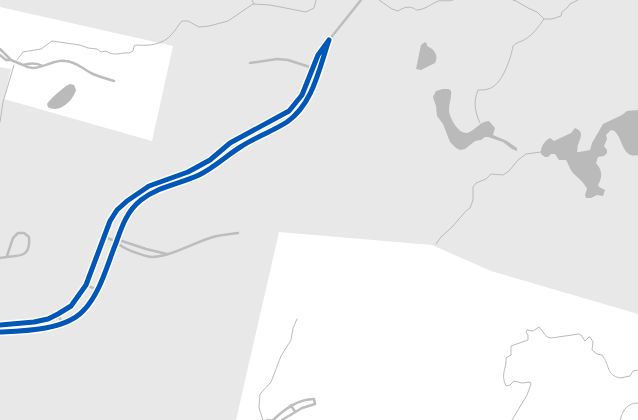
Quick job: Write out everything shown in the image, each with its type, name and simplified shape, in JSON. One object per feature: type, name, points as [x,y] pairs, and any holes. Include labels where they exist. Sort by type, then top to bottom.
[{"type":"street","points":[[0,325],[34,322],[48,319],[71,306],[86,285],[114,213],[133,196],[149,186],[190,171],[210,160],[230,143],[282,115],[291,108],[302,95],[319,52],[361,0]]},
{"type":"street","points":[[0,332],[46,327],[62,323],[73,319],[83,311],[98,290],[126,216],[138,202],[153,192],[194,177],[213,167],[241,147],[286,122],[297,114],[309,97],[329,40]]},
{"type":"street","points":[[0,49],[10,60]]},
{"type":"street","points":[[0,55],[6,60],[23,65],[38,64],[43,66],[65,60],[94,74],[114,81]]},
{"type":"street","points":[[250,62],[277,59],[288,60],[319,70]]},
{"type":"street","points":[[291,108],[297,114]]},
{"type":"street","points":[[252,131],[256,138]]},
{"type":"street","points":[[190,171],[194,177]]},
{"type":"street","points":[[133,196],[138,202]]},
{"type":"street","points":[[0,258],[7,256],[18,256],[25,253],[30,246],[29,237],[24,233],[18,233],[13,238],[7,256]]},
{"type":"street","points":[[116,241],[122,247],[154,257],[167,254],[213,237],[238,233]]},
{"type":"street","points":[[104,237],[116,241],[125,241],[146,249],[167,254]]},
{"type":"street","points":[[86,285],[98,290]]},
{"type":"street","points":[[58,314],[62,323]]},
{"type":"street","points":[[14,323],[15,331]]},
{"type":"street","points":[[273,420],[291,405],[308,399],[314,399],[315,404],[302,408],[282,420]]},
{"type":"street","points":[[291,405],[295,412]]},
{"type":"shaded area","points":[[0,0],[638,0],[638,314],[491,271],[432,245],[279,232],[236,420],[0,420],[0,67],[11,69],[4,99],[152,141],[173,46],[0,7]]},
{"type":"shaded area","points":[[425,42],[436,55],[435,63],[421,70],[416,69],[421,45]]},
{"type":"shaded area","points":[[70,84],[74,85],[76,90],[69,102],[57,109],[48,107],[47,104],[51,99]]},
{"type":"shaded area","points":[[449,89],[451,91],[449,113],[452,121],[460,131],[467,133],[486,121],[489,121],[495,128],[493,135],[507,141],[517,148],[517,151],[503,142],[488,137],[475,141],[465,149],[460,150],[456,148],[450,142],[443,124],[437,116],[433,97],[436,91]]},
{"type":"shaded area","points":[[638,110],[638,155],[632,155],[625,150],[615,132],[611,130],[606,135],[607,139],[604,146],[607,153],[604,156],[598,157],[596,163],[600,168],[601,173],[601,179],[598,185],[605,190],[603,196],[597,195],[591,198],[586,198],[586,187],[573,172],[566,160],[559,160],[555,154],[545,157],[541,154],[542,147],[548,139],[550,138],[554,141],[571,133],[575,128],[581,133],[577,152],[590,150],[592,143],[603,124],[627,111]]},
{"type":"waterway","points":[[252,0],[254,4]]},
{"type":"waterway","points":[[17,60],[23,52],[41,49],[52,41],[80,45],[97,49],[101,52],[106,51],[112,54],[129,53],[133,51],[134,46],[136,45],[151,45],[160,43],[168,38],[182,21],[188,21],[199,27],[209,26],[228,21],[253,4],[270,5],[306,12],[314,8],[316,0]]},
{"type":"waterway","points":[[379,0],[392,9],[398,11],[407,7],[417,10],[426,8],[438,1],[453,0]]},
{"type":"waterway","points":[[513,0],[537,12],[544,19],[552,19],[561,16],[562,12],[570,4],[578,0]]},
{"type":"waterway","points":[[480,123],[475,107],[478,90],[488,89],[498,83],[508,64],[513,46],[530,36],[544,19]]},
{"type":"waterway","points":[[0,122],[3,102],[14,65]]},
{"type":"waterway","points":[[436,244],[470,208],[473,200],[473,187],[476,183],[486,179],[491,174],[503,175],[526,154],[541,152]]},
{"type":"waterway","points":[[263,420],[259,408],[260,394],[271,382],[281,356],[291,340],[293,328],[297,319]]},
{"type":"waterway","points":[[512,420],[527,395],[531,384],[530,382],[522,383],[514,381],[510,385],[506,386],[504,382],[506,358],[511,355],[511,346],[528,340],[527,330],[533,331],[539,327],[547,337],[551,338],[579,334],[585,341],[590,337],[593,342],[592,350],[597,354],[602,355],[612,375],[620,378],[630,376],[633,371],[638,370]]},
{"type":"waterway","points":[[620,420],[628,406],[638,403]]},
{"type":"waterway","points":[[266,420],[272,420]]},
{"type":"cycle path","points":[[0,325],[34,322],[48,319],[71,306],[86,285],[110,221],[117,210],[149,186],[188,172],[210,160],[230,143],[289,111],[302,95],[318,55],[329,40],[309,96],[303,106],[287,122],[242,146],[205,172],[155,191],[136,204],[123,225],[99,288],[83,311],[66,322],[55,326],[33,330],[0,332]]}]
